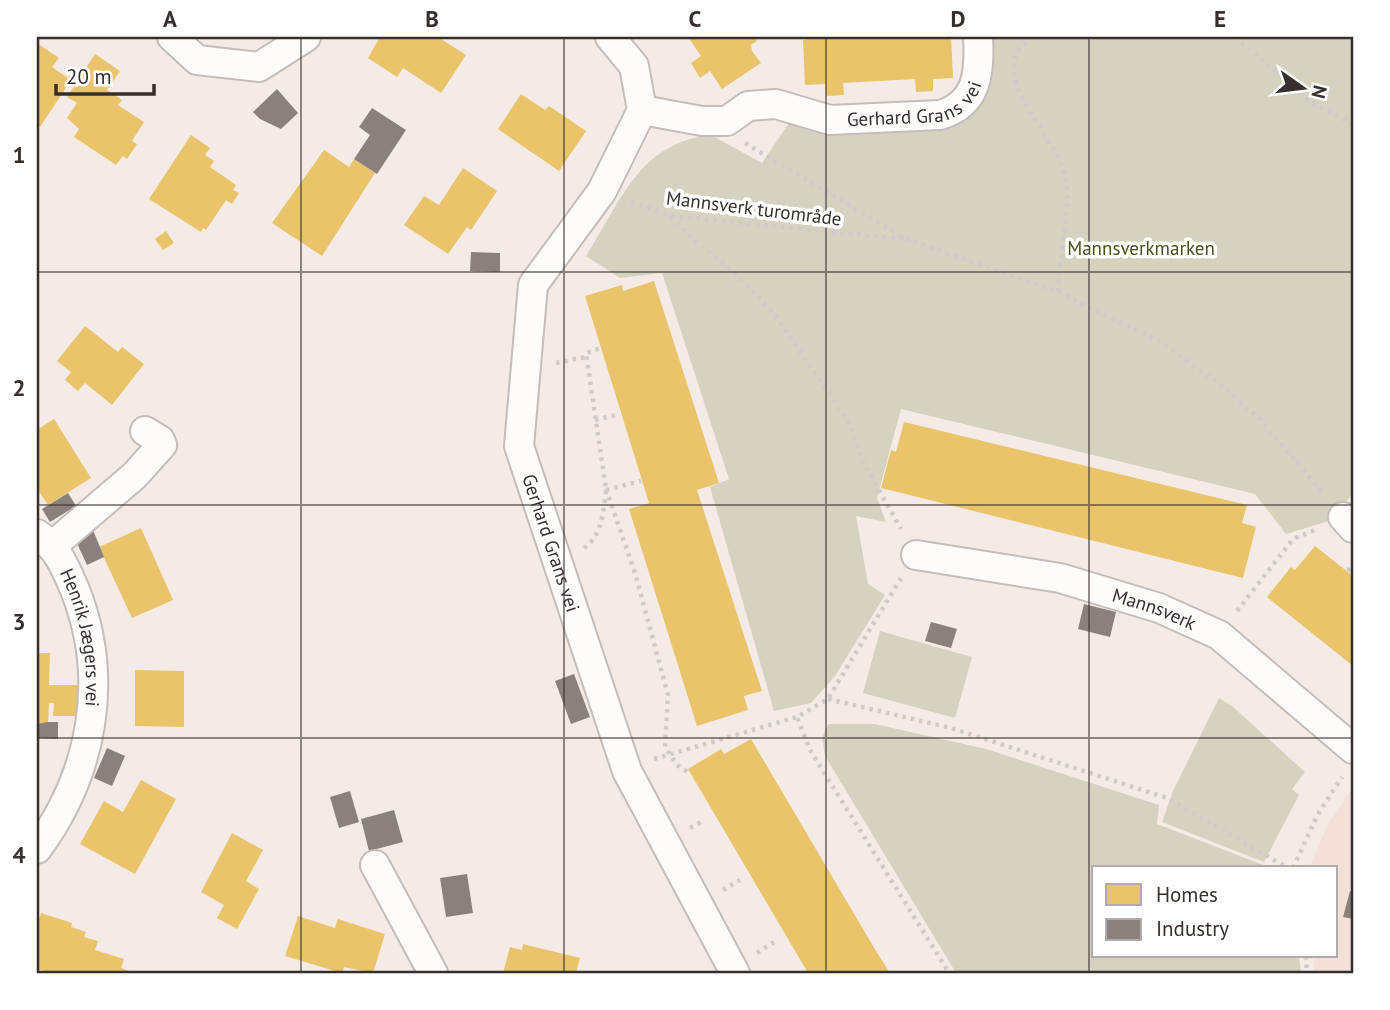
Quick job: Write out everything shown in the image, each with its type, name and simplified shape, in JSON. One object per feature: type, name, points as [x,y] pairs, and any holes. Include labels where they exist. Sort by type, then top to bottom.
[{"type":"street","points":[[172,37],[197,60],[259,67],[306,37]]},
{"type":"street","points":[[610,37],[634,66],[642,110],[702,121],[727,121]]},
{"type":"street","name":"Gerhard Grans vei","points":[[727,121],[748,106],[776,104],[830,120],[940,115],[954,111],[967,101],[977,82],[978,37]]},
{"type":"street","name":"Gerhard Grans vei","points":[[642,110],[602,191],[533,285],[519,446],[627,771],[735,973]]},
{"type":"street","name":"Henrik Jægers vei","points":[[37,849],[85,759],[94,700],[91,638],[84,614],[63,561],[44,540],[134,476],[162,444],[145,431]]},
{"type":"street","name":"Mannsverk","points":[[916,555],[1060,578],[1159,608],[1219,635],[1350,759]]},
{"type":"street","points":[[375,865],[433,973]]},
{"type":"path","points":[[1033,37],[1016,56],[1013,73],[1016,89],[1058,156],[1065,177],[1066,200],[1058,292]]},
{"type":"path","points":[[1235,37],[1311,103],[1353,124]]},
{"type":"path","points":[[727,121],[747,146],[906,239],[1058,292],[1150,336],[1217,382],[1259,418],[1348,523],[1293,539],[1219,635]]},
{"type":"path","name":"Mannsverk turområde","points":[[602,191],[671,216],[906,239]]},
{"type":"path","points":[[627,771],[668,753],[797,717],[828,699],[916,555],[874,483],[849,424],[779,320],[734,272],[694,240],[671,216]]},
{"type":"path","points":[[601,348],[586,353],[586,357],[606,490],[635,573],[668,695],[665,747],[689,773]]},
{"type":"path","points":[[549,364],[586,357]]},
{"type":"path","points":[[595,420],[620,414]]},
{"type":"path","points":[[606,490],[641,481]]},
{"type":"path","points":[[558,560],[593,542],[604,511],[606,490]]},
{"type":"path","points":[[1348,571],[1353,564]]},
{"type":"path","points":[[828,699],[951,729],[1167,798],[1286,866]]},
{"type":"path","points":[[797,717],[810,750],[948,973]]},
{"type":"path","points":[[1291,866],[1350,759]]},
{"type":"shaded area","points":[[1353,787],[1353,973],[1315,973],[1313,958],[1338,958],[1338,866],[1310,866],[1327,826]]},
{"type":"green space","name":"Mannsverkmarken","points":[[988,37],[1353,37],[1353,493],[1332,520],[1286,534],[1255,494],[901,409],[877,498],[886,522],[856,516],[868,584],[885,595],[835,676],[811,703],[774,711],[710,487],[729,479],[662,273],[620,278],[586,256],[635,178],[649,162],[686,140],[711,135],[762,163],[791,120],[966,117]]},
{"type":"green space","points":[[880,631],[972,657],[955,718],[863,693]]},
{"type":"green space","points":[[1219,698],[1232,706],[1305,772],[1292,789],[1299,795],[1264,862],[1162,822],[1173,791]]},
{"type":"green space","points":[[828,724],[875,724],[986,749],[1159,805],[1157,824],[1266,866],[1092,866],[1092,958],[1299,958],[1301,973],[956,973],[825,756],[822,738]]},
{"type":"building: Homes","points":[[380,37],[438,37],[466,55],[441,93],[403,68],[397,77],[368,58]]},
{"type":"building: Homes","points":[[688,37],[754,37],[757,41],[751,45],[752,51],[761,63],[722,89],[710,71],[700,78],[691,63],[701,56]]},
{"type":"building: Homes","points":[[817,37],[951,37],[953,78],[933,79],[933,91],[916,92],[915,79],[843,83],[844,95],[826,96],[825,84],[805,85],[803,40]]},
{"type":"building: Homes","points":[[37,43],[59,58],[52,67],[71,80],[40,127],[37,124]]},
{"type":"building: Homes","points":[[95,54],[120,71],[107,90],[122,100],[118,105],[144,122],[132,141],[137,144],[127,159],[123,156],[116,165],[74,137],[79,129],[67,118],[77,103],[67,97]]},
{"type":"building: Homes","points":[[521,94],[545,110],[549,106],[586,131],[559,171],[498,129]]},
{"type":"building: Homes","points":[[191,135],[210,148],[205,155],[214,161],[210,167],[236,185],[233,190],[239,193],[232,204],[226,200],[206,230],[203,228],[201,232],[149,199]]},
{"type":"building: Homes","points":[[324,150],[349,167],[354,159],[375,173],[322,256],[272,223]]},
{"type":"building: Homes","points":[[463,168],[497,191],[471,230],[467,227],[448,254],[404,225],[424,196],[439,205]]},
{"type":"building: Homes","points":[[166,231],[174,243],[163,250],[155,239]]},
{"type":"building: Homes","points":[[654,281],[719,483],[697,490],[762,691],[744,696],[748,710],[697,726],[629,509],[649,503],[585,296],[622,285],[623,291]]},
{"type":"building: Homes","points":[[85,326],[118,352],[122,347],[144,364],[112,405],[85,383],[78,391],[65,380],[71,372],[57,361]]},
{"type":"building: Homes","points":[[54,419],[91,478],[48,505],[40,493],[37,495],[37,430]]},
{"type":"building: Homes","points":[[904,422],[1247,505],[1242,523],[1256,527],[1243,578],[881,488],[891,450],[896,452]]},
{"type":"building: Homes","points":[[141,528],[173,600],[132,618],[99,547]]},
{"type":"building: Homes","points":[[1315,546],[1353,576],[1353,666],[1267,597],[1291,567],[1295,570]]},
{"type":"building: Homes","points":[[37,653],[50,653],[49,685],[78,685],[77,716],[53,716],[54,703],[49,703],[48,724],[37,724]]},
{"type":"building: Homes","points":[[135,670],[184,671],[184,727],[135,726]]},
{"type":"building: Homes","points":[[751,739],[890,973],[808,973],[688,769],[721,749],[724,754]]},
{"type":"building: Homes","points":[[141,780],[176,799],[135,874],[80,844],[104,801],[123,812]]},
{"type":"building: Homes","points":[[232,833],[263,850],[246,881],[259,889],[237,929],[217,918],[224,905],[201,892]]},
{"type":"building: Homes","points":[[41,913],[72,923],[71,927],[86,932],[84,937],[98,941],[95,950],[124,959],[121,968],[134,973],[51,973],[37,969],[37,927]]},
{"type":"building: Homes","points":[[298,916],[335,928],[338,919],[385,934],[373,973],[344,967],[342,973],[285,956]]},
{"type":"building: Homes","points":[[523,944],[580,958],[576,973],[503,973],[510,947],[522,950]]},
{"type":"building: Industry","points":[[277,89],[298,113],[281,129],[260,119],[253,112]]},
{"type":"building: Industry","points":[[372,108],[406,130],[377,174],[354,159],[370,135],[359,127]]},
{"type":"building: Industry","points":[[471,252],[500,253],[500,272],[470,271]]},
{"type":"building: Industry","points":[[68,493],[76,506],[50,522],[42,509]]},
{"type":"building: Industry","points":[[93,530],[104,557],[87,565],[75,539]]},
{"type":"building: Industry","points":[[1084,604],[1116,612],[1110,637],[1078,629]]},
{"type":"building: Industry","points":[[931,622],[957,629],[951,648],[925,641]]},
{"type":"building: Industry","points":[[574,674],[590,717],[571,724],[555,681]]},
{"type":"building: Industry","points":[[58,722],[58,739],[37,738],[37,724]]},
{"type":"building: Industry","points":[[107,748],[125,756],[112,786],[94,778]]},
{"type":"building: Industry","points":[[350,791],[359,822],[339,828],[330,797]]},
{"type":"building: Industry","points":[[394,810],[403,842],[369,851],[361,819]]},
{"type":"building: Industry","points":[[467,874],[473,913],[446,917],[440,878]]},
{"type":"building: Industry","points":[[1350,891],[1353,892],[1353,919],[1343,917]]}]
